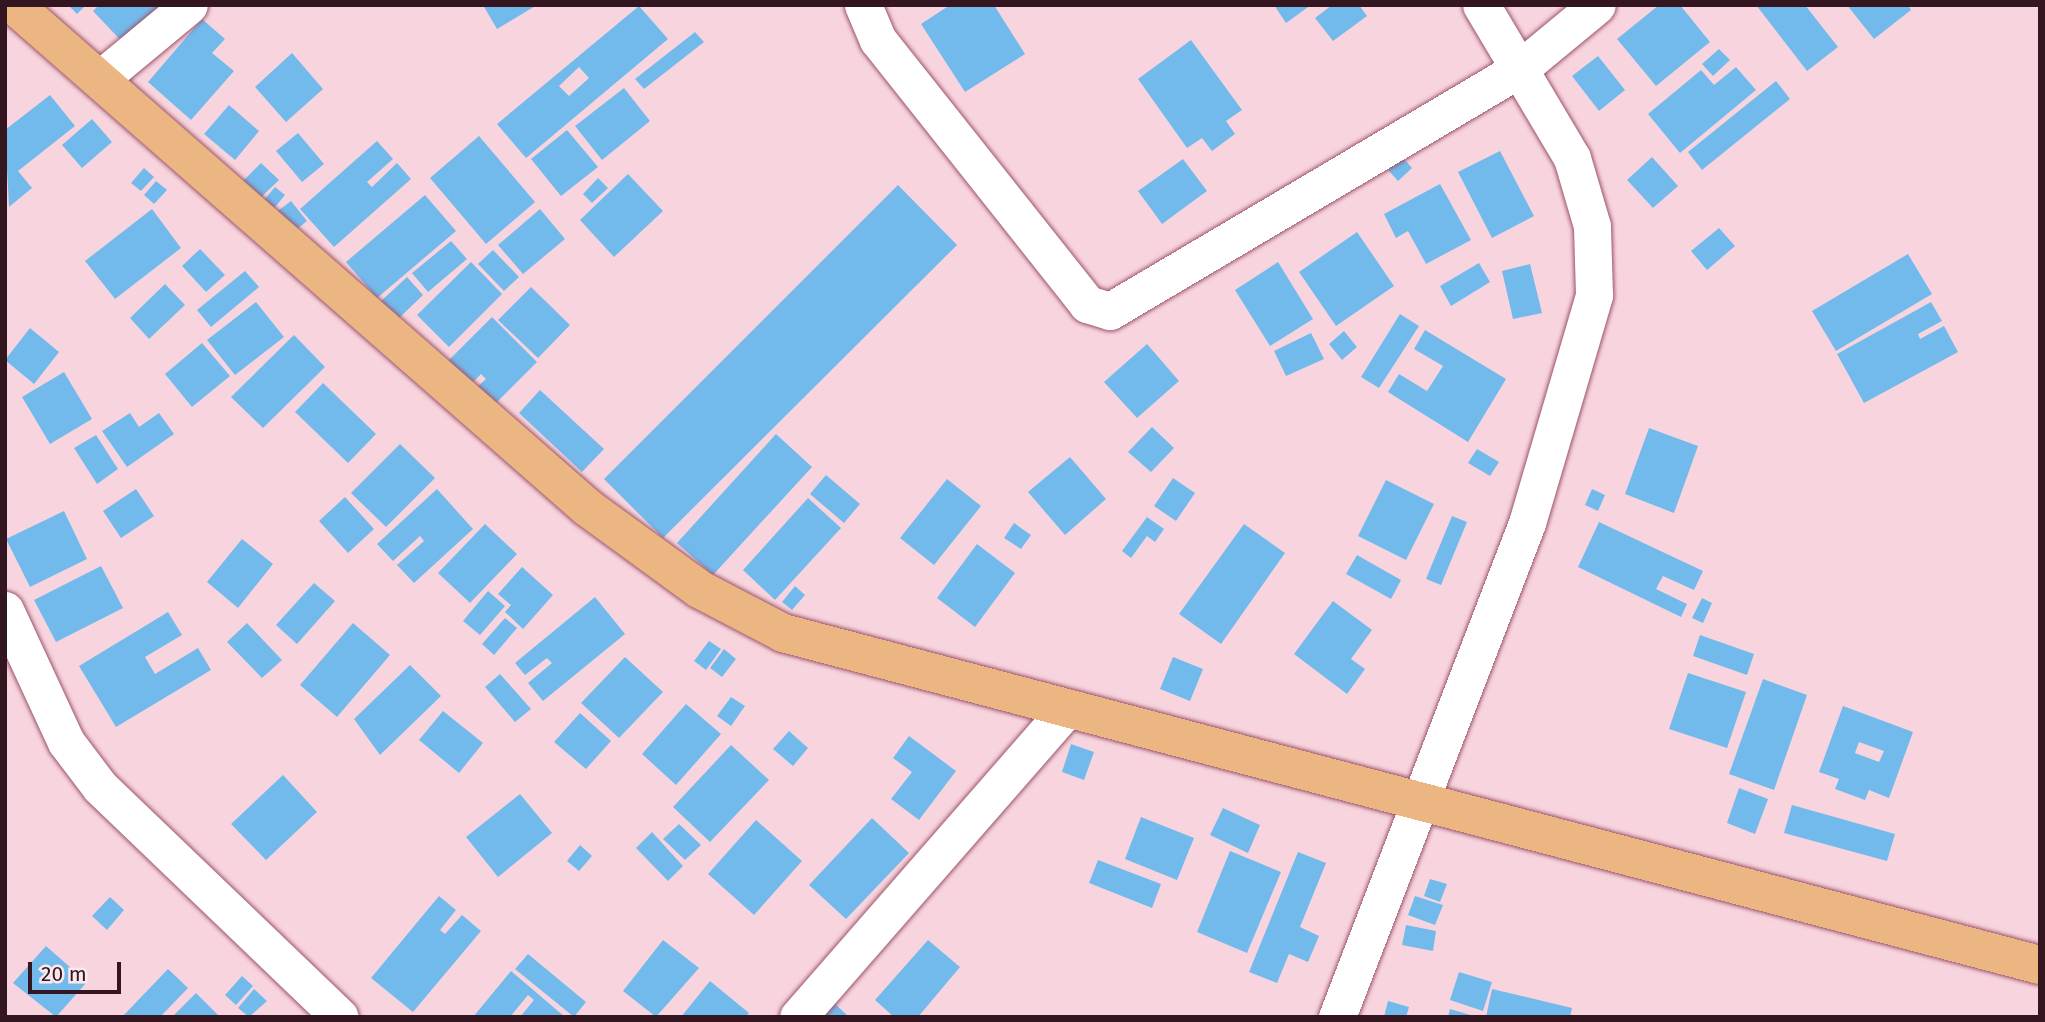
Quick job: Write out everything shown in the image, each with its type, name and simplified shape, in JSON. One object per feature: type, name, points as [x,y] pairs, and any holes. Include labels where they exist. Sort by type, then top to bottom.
[{"type":"main road","points":[[14,5],[101,78],[588,508],[699,589],[783,633],[1065,711],[2040,965]]},
{"type":"street","points":[[101,78],[189,5]]},
{"type":"street","points":[[863,5],[878,40],[1098,311],[1122,306],[1522,67],[1597,5]]},
{"type":"street","points":[[1337,1017],[1422,804],[1527,523],[1594,295],[1592,226],[1572,158],[1522,67],[1481,5]]},
{"type":"street","points":[[5,610],[66,742],[100,787],[340,1017]]},
{"type":"street","points":[[798,1017],[1065,711]]},
{"type":"building","points":[[68,5],[86,5],[77,14]]},
{"type":"building","points":[[99,5],[170,5],[127,47],[93,11]]},
{"type":"building","points":[[483,5],[537,5],[497,29]]},
{"type":"building","points":[[950,5],[994,5],[1025,54],[965,92],[921,24]]},
{"type":"building","points":[[1274,5],[1311,5],[1286,23]]},
{"type":"building","points":[[1332,5],[1359,5],[1367,16],[1333,41],[1315,18]]},
{"type":"building","points":[[1659,5],[1680,5],[1710,42],[1656,86],[1617,39]]},
{"type":"building","points":[[1756,5],[1805,5],[1838,47],[1807,71]]},
{"type":"building","points":[[1847,5],[1908,5],[1911,10],[1874,39]]},
{"type":"building","points":[[639,6],[668,39],[526,158],[497,124]],"holes":[[[579,67],[589,78],[569,96],[559,86]]]},
{"type":"building","points":[[202,19],[225,39],[212,53],[234,71],[191,120],[148,82]]},
{"type":"building","points":[[695,32],[704,42],[644,89],[635,79]]},
{"type":"building","points":[[1191,40],[1242,110],[1226,121],[1235,134],[1212,151],[1202,138],[1187,148],[1138,79]]},
{"type":"building","points":[[1719,49],[1730,60],[1713,76],[1702,64]]},
{"type":"building","points":[[292,53],[323,89],[286,122],[255,87]]},
{"type":"building","points":[[1598,56],[1625,90],[1599,111],[1572,76]]},
{"type":"building","points":[[1736,67],[1756,90],[1680,153],[1648,114],[1701,70],[1714,85]]},
{"type":"building","points":[[1776,81],[1790,99],[1702,170],[1688,152]]},
{"type":"building","points":[[624,88],[650,121],[602,160],[575,126]]},
{"type":"building","points":[[50,95],[75,126],[18,171],[32,188],[9,207],[5,130]]},
{"type":"building","points":[[229,105],[259,131],[235,160],[204,134]]},
{"type":"building","points":[[92,119],[112,142],[82,168],[62,145]]},
{"type":"building","points":[[567,130],[598,167],[561,196],[531,159]]},
{"type":"building","points":[[298,133],[324,164],[302,182],[276,151]]},
{"type":"building","points":[[479,136],[535,202],[486,244],[430,178]]},
{"type":"building","points":[[377,141],[393,159],[367,182],[372,187],[397,163],[411,179],[334,247],[300,209]]},
{"type":"building","points":[[1396,150],[1412,168],[1398,181],[1381,162]]},
{"type":"building","points":[[1500,151],[1534,216],[1492,238],[1458,172]]},
{"type":"building","points":[[1652,157],[1678,186],[1653,208],[1627,180]]},
{"type":"building","points":[[1183,159],[1207,191],[1162,224],[1138,191]]},
{"type":"building","points":[[261,163],[279,180],[255,203],[238,186]]},
{"type":"building","points":[[144,168],[154,177],[141,191],[131,183]]},
{"type":"building","points":[[628,174],[663,211],[614,257],[580,220]]},
{"type":"building","points":[[598,178],[608,188],[592,203],[583,194]]},
{"type":"building","points":[[156,181],[167,190],[154,204],[144,195]]},
{"type":"building","points":[[1440,184],[1471,240],[1426,264],[1408,231],[1396,238],[1384,214]]},
{"type":"building","points":[[898,185],[957,245],[663,538],[604,479]]},
{"type":"building","points":[[275,187],[285,195],[270,213],[260,205]]},
{"type":"building","points":[[425,195],[456,231],[377,298],[346,262]]},
{"type":"building","points":[[291,201],[307,221],[286,238],[270,217]]},
{"type":"building","points":[[152,209],[181,248],[115,299],[85,261]]},
{"type":"building","points":[[540,209],[565,239],[523,274],[498,245]]},
{"type":"building","points":[[1719,228],[1735,246],[1707,270],[1691,251]]},
{"type":"building","points":[[1357,232],[1394,286],[1336,326],[1299,272]]},
{"type":"building","points":[[451,241],[467,259],[428,292],[412,273]]},
{"type":"building","points":[[200,249],[225,275],[206,292],[182,266]]},
{"type":"building","points":[[493,250],[519,277],[504,291],[478,264]]},
{"type":"building","points":[[1908,254],[1932,294],[1836,351],[1812,311]]},
{"type":"building","points":[[471,262],[502,294],[449,347],[417,315]]},
{"type":"building","points":[[1278,262],[1313,319],[1270,346],[1235,290]]},
{"type":"building","points":[[1479,263],[1490,282],[1451,306],[1440,286]]},
{"type":"building","points":[[1530,264],[1542,313],[1513,319],[1502,271]]},
{"type":"building","points":[[245,271],[259,287],[211,327],[197,310]]},
{"type":"building","points":[[407,277],[423,295],[396,321],[379,303]]},
{"type":"building","points":[[165,284],[185,305],[149,339],[130,318]]},
{"type":"building","points":[[531,287],[570,325],[538,358],[498,320]]},
{"type":"building","points":[[256,302],[284,337],[235,375],[207,340]]},
{"type":"building","points":[[1931,302],[1942,321],[1918,334],[1920,339],[1944,326],[1958,352],[1864,403],[1837,354]]},
{"type":"building","points":[[1400,314],[1419,326],[1379,388],[1361,377]]},
{"type":"building","points":[[492,317],[537,362],[493,406],[476,388],[486,379],[481,374],[471,384],[448,361]]},
{"type":"building","points":[[30,328],[59,352],[34,384],[5,360]]},
{"type":"building","points":[[1425,330],[1506,379],[1468,442],[1388,392],[1399,374],[1427,391],[1443,366],[1414,349]]},
{"type":"building","points":[[1344,331],[1357,347],[1342,360],[1329,344]]},
{"type":"building","points":[[1311,333],[1324,359],[1286,376],[1274,351]]},
{"type":"building","points":[[294,335],[325,367],[263,428],[231,397]]},
{"type":"building","points":[[202,343],[230,376],[192,407],[165,374]]},
{"type":"building","points":[[1147,344],[1179,381],[1137,418],[1104,382]]},
{"type":"building","points":[[64,372],[92,419],[50,444],[22,397]]},
{"type":"building","points":[[323,383],[376,434],[348,463],[295,412]]},
{"type":"building","points":[[540,390],[604,449],[582,472],[519,413]]},
{"type":"building","points":[[130,413],[139,427],[159,413],[174,434],[127,467],[102,431]]},
{"type":"building","points":[[1152,427],[1174,448],[1151,472],[1128,452]]},
{"type":"building","points":[[1649,428],[1698,446],[1674,513],[1625,494]]},
{"type":"building","points":[[776,434],[812,467],[713,575],[677,543]]},
{"type":"building","points":[[96,435],[118,469],[97,484],[74,448]]},
{"type":"building","points":[[400,444],[435,478],[386,527],[351,493]]},
{"type":"building","points":[[1477,449],[1499,462],[1490,476],[1468,463]]},
{"type":"building","points":[[1070,457],[1106,499],[1065,535],[1028,492]]},
{"type":"building","points":[[826,475],[860,504],[844,523],[810,494]]},
{"type":"building","points":[[1173,478],[1195,493],[1176,521],[1154,506]]},
{"type":"building","points":[[947,479],[981,506],[934,565],[900,538]]},
{"type":"building","points":[[1386,480],[1434,504],[1406,560],[1358,536]]},
{"type":"building","points":[[136,489],[154,516],[121,538],[103,511]]},
{"type":"building","points":[[437,489],[473,529],[414,583],[397,565],[424,541],[420,536],[393,561],[377,544]]},
{"type":"building","points":[[1592,489],[1605,495],[1598,511],[1585,505]]},
{"type":"building","points":[[345,497],[374,529],[348,553],[319,521]]},
{"type":"building","points":[[808,498],[841,528],[775,600],[743,570]]},
{"type":"building","points":[[64,511],[87,559],[30,587],[6,539]]},
{"type":"building","points":[[1452,516],[1467,522],[1441,585],[1426,579]]},
{"type":"building","points":[[1147,517],[1164,529],[1155,542],[1147,536],[1131,558],[1122,551]]},
{"type":"building","points":[[1599,522],[1703,571],[1694,590],[1663,576],[1656,589],[1687,604],[1681,617],[1578,567]]},
{"type":"building","points":[[1014,523],[1031,535],[1021,549],[1004,538]]},
{"type":"building","points":[[485,524],[517,554],[470,603],[438,573]]},
{"type":"building","points":[[1244,524],[1285,553],[1221,644],[1179,614]]},
{"type":"building","points":[[242,539],[273,564],[238,608],[207,582]]},
{"type":"building","points":[[977,544],[1015,573],[975,627],[937,598]]},
{"type":"building","points":[[1357,555],[1401,580],[1391,599],[1346,574]]},
{"type":"building","points":[[101,566],[123,608],[56,642],[34,600]]},
{"type":"building","points":[[522,567],[553,595],[523,629],[505,612],[511,605],[498,594]]},
{"type":"building","points":[[314,583],[335,601],[297,644],[276,625]]},
{"type":"building","points":[[795,586],[805,595],[792,610],[782,602]]},
{"type":"building","points":[[488,591],[505,606],[480,635],[463,621]]},
{"type":"building","points":[[595,597],[625,634],[543,701],[528,683],[552,663],[547,658],[525,675],[515,663]]},
{"type":"building","points":[[1702,598],[1712,603],[1703,623],[1692,618]]},
{"type":"building","points":[[1333,601],[1372,630],[1351,659],[1365,669],[1347,694],[1294,654]]},
{"type":"building","points":[[168,612],[182,635],[145,657],[155,674],[198,648],[211,670],[116,727],[79,666]]},
{"type":"building","points":[[505,618],[517,628],[494,655],[482,644]]},
{"type":"building","points":[[247,623],[282,660],[262,678],[227,642]]},
{"type":"building","points":[[353,623],[390,655],[337,717],[300,685]]},
{"type":"building","points":[[1700,635],[1754,654],[1747,675],[1693,656]]},
{"type":"building","points":[[709,641],[721,649],[706,670],[694,661]]},
{"type":"building","points":[[724,649],[736,659],[722,677],[710,668]]},
{"type":"building","points":[[625,657],[663,692],[619,738],[581,703]]},
{"type":"building","points":[[1173,657],[1203,669],[1190,701],[1160,689]]},
{"type":"building","points":[[410,665],[441,696],[380,755],[354,719]]},
{"type":"building","points":[[1688,673],[1746,692],[1727,748],[1669,729]]},
{"type":"building","points":[[500,674],[531,709],[515,722],[485,687]]},
{"type":"building","points":[[1763,679],[1807,695],[1774,790],[1729,774]]},
{"type":"building","points":[[731,697],[745,706],[731,726],[717,716]]},
{"type":"building","points":[[686,704],[721,734],[676,785],[642,754]]},
{"type":"building","points":[[1843,706],[1913,732],[1889,798],[1869,790],[1865,800],[1835,789],[1839,779],[1819,772]],"holes":[[[1859,742],[1884,751],[1879,762],[1855,753]]]},
{"type":"building","points":[[443,711],[483,743],[459,773],[419,740]]},
{"type":"building","points":[[580,713],[611,741],[586,769],[554,742]]},
{"type":"building","points":[[789,731],[808,748],[793,766],[773,749]]},
{"type":"building","points":[[909,736],[956,771],[919,820],[891,799],[912,772],[893,758]]},
{"type":"building","points":[[1071,744],[1094,752],[1084,780],[1062,772]]},
{"type":"building","points":[[731,745],[769,780],[710,842],[673,807]]},
{"type":"building","points":[[283,775],[317,812],[266,860],[231,824]]},
{"type":"building","points":[[1739,788],[1768,799],[1755,834],[1727,823]]},
{"type":"building","points":[[520,794],[552,833],[498,877],[466,837]]},
{"type":"building","points":[[1792,805],[1895,834],[1887,861],[1784,833]]},
{"type":"building","points":[[1223,808],[1260,825],[1248,853],[1210,835]]},
{"type":"building","points":[[1141,817],[1194,838],[1177,880],[1125,859]]},
{"type":"building","points":[[872,818],[909,853],[846,919],[809,885]]},
{"type":"building","points":[[756,820],[802,861],[754,915],[708,874]]},
{"type":"building","points":[[679,824],[701,845],[685,860],[663,839]]},
{"type":"building","points":[[652,832],[683,866],[668,881],[636,848]]},
{"type":"building","points":[[580,845],[592,856],[579,871],[567,861]]},
{"type":"building","points":[[1230,851],[1281,872],[1247,953],[1197,932]]},
{"type":"building","points":[[1298,852],[1326,863],[1300,927],[1319,936],[1308,962],[1289,954],[1277,983],[1249,972]]},
{"type":"building","points":[[1098,860],[1161,884],[1152,908],[1089,883]]},
{"type":"building","points":[[1430,879],[1447,884],[1440,902],[1424,896]]},
{"type":"building","points":[[439,896],[456,910],[440,930],[445,934],[462,915],[481,931],[413,1012],[371,978]]},
{"type":"building","points":[[1415,896],[1443,905],[1435,925],[1408,915]]},
{"type":"building","points":[[110,897],[124,910],[107,930],[92,916]]},
{"type":"building","points":[[1406,925],[1436,931],[1433,951],[1402,945]]},
{"type":"building","points":[[663,940],[699,968],[656,1017],[623,991]]},
{"type":"building","points":[[928,940],[960,967],[918,1017],[894,1017],[875,1000]]},
{"type":"building","points":[[46,946],[87,982],[56,1017],[13,983]]},
{"type":"building","points":[[528,954],[586,1002],[574,1017],[515,969]]},
{"type":"building","points":[[168,969],[188,988],[160,1017],[122,1017]]},
{"type":"building","points":[[511,971],[565,1017],[520,1017],[534,1000],[528,995],[510,1017],[473,1017]]},
{"type":"building","points":[[1459,972],[1492,982],[1483,1011],[1450,1000]]},
{"type":"building","points":[[242,976],[253,986],[236,1005],[225,995]]},
{"type":"building","points":[[710,981],[749,1013],[746,1017],[681,1017]]},
{"type":"building","points":[[254,989],[267,1001],[249,1017],[238,1008]]},
{"type":"building","points":[[1492,989],[1572,1008],[1570,1017],[1486,1017]]},
{"type":"building","points":[[196,993],[220,1017],[172,1017]]},
{"type":"building","points":[[832,1001],[849,1017],[817,1017]]},
{"type":"building","points":[[1388,1001],[1409,1007],[1406,1017],[1384,1017]]},
{"type":"building","points":[[1450,1009],[1474,1016],[1474,1017],[1448,1017]]}]
